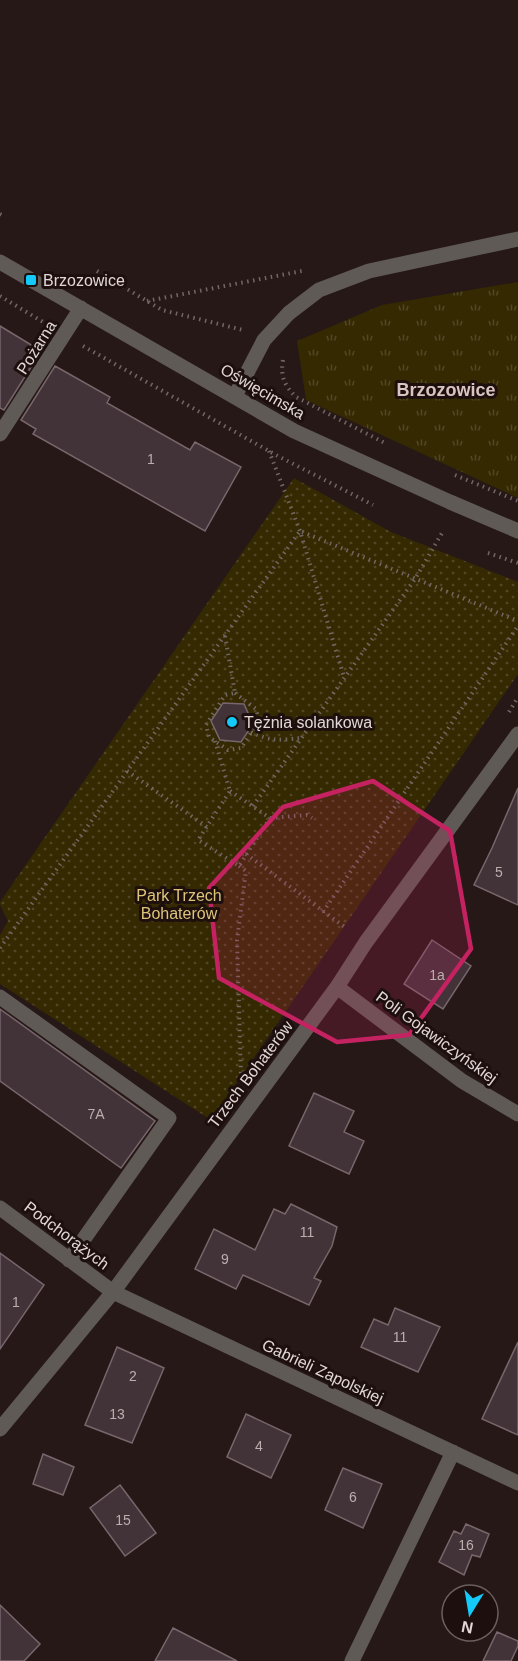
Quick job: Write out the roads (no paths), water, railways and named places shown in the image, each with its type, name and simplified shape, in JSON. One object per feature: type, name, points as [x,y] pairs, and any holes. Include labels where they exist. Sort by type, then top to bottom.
[{"type":"street","points":[[235,396],[264,340],[289,314],[319,290],[369,271],[518,239]]},
{"type":"street","name":"Oświęcimska","points":[[0,262],[294,431],[518,531]]},
{"type":"street","name":"Pożarna","points":[[0,434],[81,308]]},
{"type":"street","name":"Trzech Bohaterów","points":[[0,1429],[113,1292],[337,987],[366,942],[518,734]]},
{"type":"street","name":"Poli Gojawiczyńskiej","points":[[337,987],[462,1081],[518,1114]]},
{"type":"street","points":[[0,997],[169,1118],[69,1260]]},
{"type":"street","name":"Podchorążych","points":[[0,1208],[113,1292]]},
{"type":"street","name":"Gabrieli Zapolskiej","points":[[113,1292],[518,1483]]},
{"type":"street","points":[[352,1661],[453,1452]]},
{"type":"place","name":"Brzozowice","points":[[31,280]]},
{"type":"place","name":"Tężnia solankowa","points":[[232,722]]},
{"type":"district","name":"Brzozowice","points":[[446,390]]},
{"type":"park label","name":"Park Trzech Bohaterów","points":[[179,904]]}]
